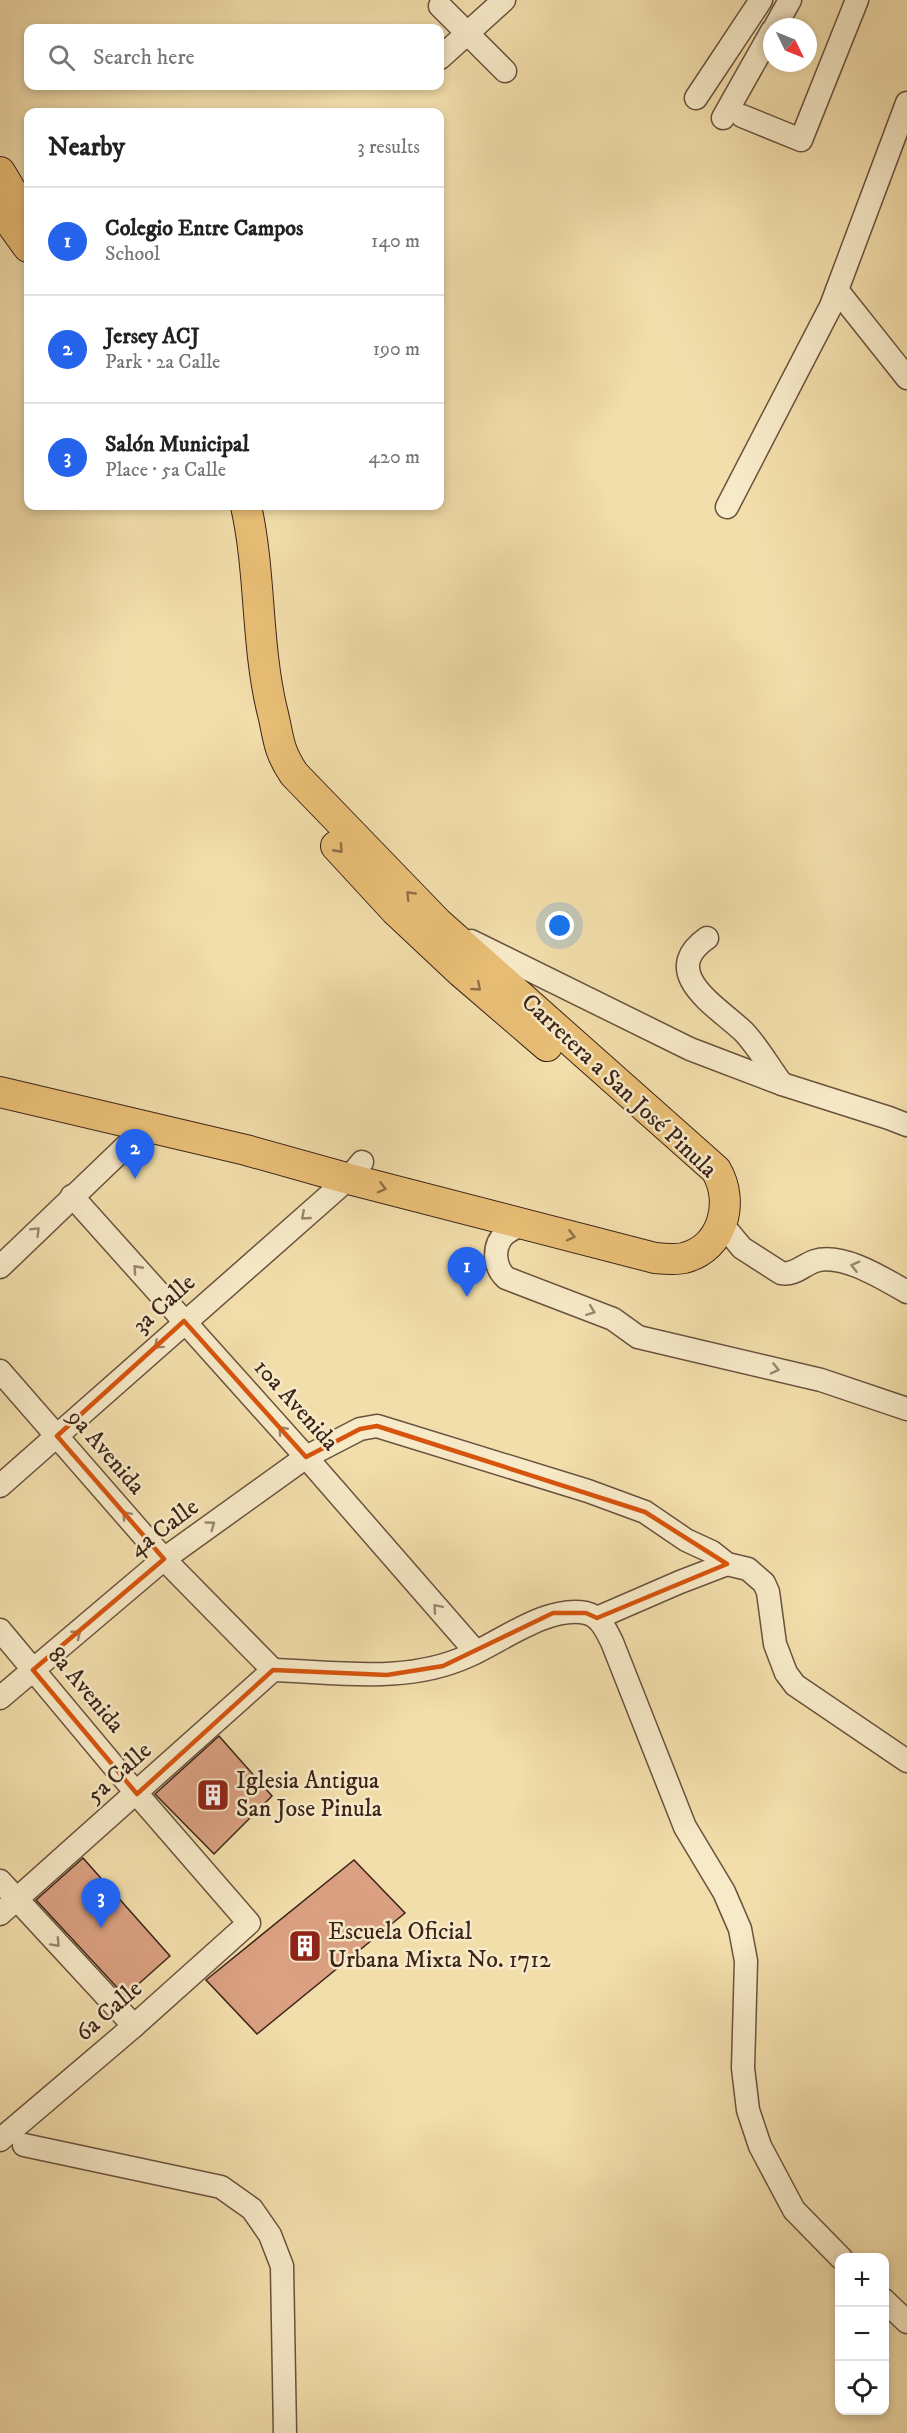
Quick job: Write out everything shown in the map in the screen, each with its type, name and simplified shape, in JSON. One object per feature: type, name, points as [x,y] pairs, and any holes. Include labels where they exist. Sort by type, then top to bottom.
[{"type":"main road","points":[[0,172],[24,212]]},
{"type":"main road","points":[[0,208],[24,241]]},
{"type":"main road","name":"Carretera a San José Pinula","points":[[0,1092],[246,1150],[355,1170],[658,1238],[678,1238],[694,1232],[706,1219],[710,1204],[706,1185],[701,1177],[452,965],[395,910],[280,782],[266,758],[252,716],[236,540],[231,510]]},
{"type":"main road","name":"Carretera a San José Pinula","points":[[0,1073],[250,1132],[355,1170],[522,1224],[656,1258],[683,1258],[702,1250],[714,1238],[722,1224],[725,1209],[723,1184],[716,1170],[438,923],[294,774],[280,752],[266,679],[252,539],[247,510]]},
{"type":"street","points":[[444,54],[504,0]]},
{"type":"street","points":[[696,98],[761,0]]},
{"type":"street","points":[[779,18],[790,0]]},
{"type":"street","points":[[763,52],[733,117],[801,140],[857,0]]},
{"type":"street","points":[[440,6],[505,71]]},
{"type":"street","points":[[727,507],[799,372],[837,290],[907,103]]},
{"type":"street","points":[[837,290],[907,378]]},
{"type":"street","points":[[438,923],[507,960],[690,1049],[782,1084],[907,1125]]},
{"type":"street","points":[[707,938],[690,953],[687,965],[689,980],[703,996],[746,1034],[782,1084]]},
{"type":"street","points":[[0,1267],[147,1126]]},
{"type":"street","name":"3a Calle","points":[[0,1486],[355,1170]]},
{"type":"street","name":"10a Avenida","points":[[72,1196],[306,1457],[476,1652]]},
{"type":"street","points":[[522,1224],[504,1235],[497,1248],[496,1262],[499,1272],[506,1278],[613,1319],[638,1337],[821,1380],[907,1410]]},
{"type":"street","points":[[722,1224],[742,1248],[781,1273],[788,1275],[815,1261],[828,1259],[868,1270],[907,1292]]},
{"type":"street","name":"9a Avenida","points":[[0,1371],[164,1559],[273,1670]]},
{"type":"street","name":"4a Calle","points":[[0,1698],[164,1559],[306,1457],[360,1429],[377,1426],[588,1491],[645,1512],[686,1540],[712,1552],[727,1564]]},
{"type":"street","points":[[597,1618],[727,1564],[748,1569],[764,1583],[768,1592],[775,1644],[786,1673],[795,1685],[907,1761]]},
{"type":"street","points":[[273,1670],[387,1675],[443,1666],[553,1613],[586,1613],[597,1618],[612,1642],[685,1827],[724,1892],[740,1929],[746,1960],[743,2068],[748,2110],[760,2146],[794,2210],[837,2253]]},
{"type":"street","name":"8a Avenida","points":[[0,1630],[248,1922]]},
{"type":"street","name":"5a Calle","points":[[8,1907],[273,1670]]},
{"type":"street","points":[[0,1881],[8,1907],[134,2026]]},
{"type":"street","name":"6a Calle","points":[[7,2138],[248,1925],[248,1922]]},
{"type":"street","points":[[7,2138],[221,2187],[252,2209],[270,2235],[282,2266],[285,2433]]},
{"type":"street","points":[[889,2304],[907,2322]]},
{"type":"highlighted area","points":[[184,1321],[306,1457],[360,1429],[377,1426],[645,1512],[727,1564],[597,1618],[586,1613],[553,1613],[443,1666],[387,1675],[273,1670],[137,1794],[33,1670],[164,1559],[57,1436]]},
{"type":"building","name":"Iglesia Antigua San Jose Pinula","points":[[219,1736],[272,1796],[214,1854],[155,1794]]},
{"type":"building","points":[[83,1858],[170,1956],[125,1996],[36,1900]]},
{"type":"building","name":"Escuela Oficial Urbana Mixta No. 1712","points":[[354,1860],[405,1913],[257,2034],[206,1980]]},
{"type":"place","name":"Jersey ACJ","points":[[135,1179]]},
{"type":"place","name":"Colegio Entre Campos","points":[[467,1297]]},
{"type":"place","name":"Iglesia Antigua San Jose Pinula","points":[[213,1795]]},
{"type":"place","name":"Salón Municipal","points":[[101,1928]]},
{"type":"place","name":"Escuela Oficial Urbana Mixta No. 1712","points":[[305,1946]]}]
